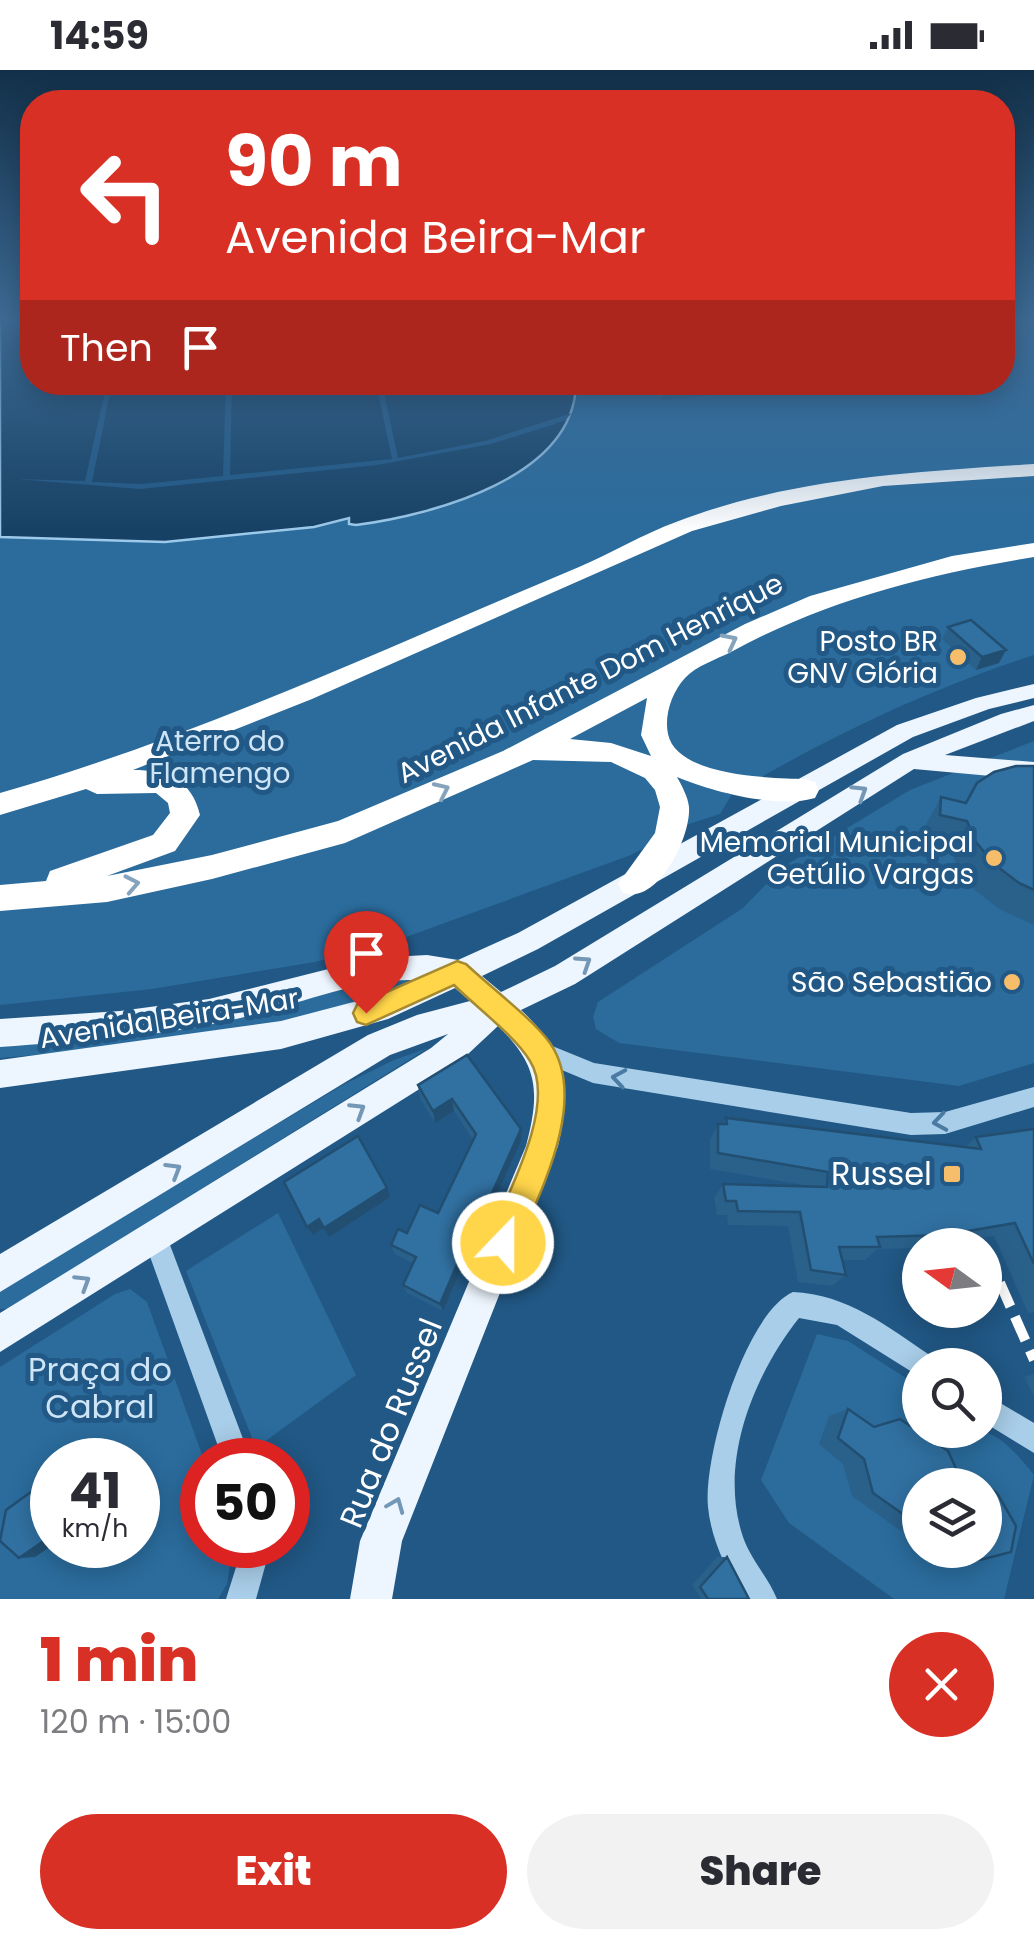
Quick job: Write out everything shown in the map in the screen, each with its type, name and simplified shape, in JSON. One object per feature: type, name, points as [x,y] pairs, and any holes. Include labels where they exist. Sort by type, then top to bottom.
[{"type":"highway","points":[[0,804],[66,785],[367,666],[606,564],[684,526],[778,500],[883,480],[1034,470]]},
{"type":"highway","name":"Avenida Infante Dom Henrique","points":[[3,897],[108,889],[280,850],[390,814],[513,758],[679,668],[818,601],[952,564],[1034,550]]},
{"type":"highway","points":[[679,668],[655,706],[653,723],[665,752],[678,765],[695,775],[737,787],[805,790]]},
{"type":"highway","points":[[513,758],[566,746],[603,748],[636,759],[664,780],[675,807],[670,832],[662,852],[634,884]]},
{"type":"highway","points":[[3,897],[154,848],[174,834],[186,815],[180,794],[159,782],[66,785]]},
{"type":"main road","name":"Avenida Beira-Mar","points":[[0,1074],[313,1028],[388,1006],[528,941],[906,731],[984,703],[1034,692]]},
{"type":"main road","points":[[0,1274],[379,1045],[417,1028],[497,1008],[565,976],[911,760],[1009,719],[1034,713]]},
{"type":"main road","points":[[911,760],[1034,771]]},
{"type":"main road","name":"Avenida Beira-Mar","points":[[0,1033],[134,1022],[237,1006],[394,964],[457,972]]},
{"type":"main road","points":[[457,972],[540,1052]]},
{"type":"main road","points":[[0,1334],[442,1058],[497,1008]]},
{"type":"main road","name":"Rua do Russel","points":[[371,1599],[382,1542],[551,1120],[552,1080],[540,1052]]},
{"type":"street","points":[[540,1052],[592,1073],[912,1124],[945,1123],[1034,1096]]},
{"type":"street","points":[[156,1237],[229,1438]]},
{"type":"street","points":[[762,1599],[730,1542],[720,1475],[744,1385],[780,1319],[793,1305],[813,1303],[851,1318],[902,1352]]},
{"type":"street","points":[[1002,1418],[1034,1439]]},
{"type":"street","points":[[241,1599],[250,1568]]},
{"type":"green space","name":"Aterro do Flamengo","points":[[1015,389],[1034,389],[1034,655],[956,683],[842,734],[732,794],[720,814],[689,824],[631,855],[387,944],[315,962],[152,989],[0,1005],[0,537],[165,542],[314,527],[339,517],[419,515],[482,492],[530,463],[571,418],[574,395],[1015,395]]},
{"type":"green space","points":[[1034,741],[1034,1063],[959,1086],[619,1043],[596,1029],[593,1017],[598,1002],[743,908],[783,867],[910,790]]},
{"type":"green space","points":[[401,979],[413,983],[313,1015],[262,1026],[157,1042],[0,1058],[0,1038],[224,1013]]},
{"type":"green space","points":[[428,1048],[8,1309],[0,1309],[0,1289],[343,1085]]},
{"type":"green space","points":[[278,1213],[356,1375],[270,1438],[252,1438],[186,1271]]},
{"type":"green space","name":"Praça do Cabral","points":[[130,1289],[147,1302],[196,1438],[180,1438],[180,1568],[229,1568],[227,1584],[218,1599],[0,1599],[0,1367],[115,1294]]},
{"type":"green space","points":[[817,1334],[848,1341],[902,1376],[902,1448],[1002,1448],[1002,1441],[1034,1475],[1004,1599],[894,1599],[789,1523],[761,1480]]},
{"type":"shaded area","points":[[0,389],[20,389],[20,395],[573,395],[569,416],[552,444],[526,467],[494,486],[422,512],[356,525],[349,524],[349,518],[314,527],[165,542],[0,537]]},
{"type":"pier","points":[[104,395],[110,395],[92,482],[142,484],[223,476],[226,395],[232,395],[230,475],[392,459],[379,395],[385,395],[398,458],[485,441],[572,413],[564,421],[491,444],[377,465],[140,489],[17,479],[85,481]]},
{"type":"building","points":[[971,620],[1006,650],[982,657],[948,627]]},
{"type":"building","points":[[1034,766],[1034,890],[994,864],[976,842],[967,821],[940,815],[941,797],[966,803],[977,783],[994,772]]},
{"type":"building","points":[[467,1055],[521,1129],[440,1304],[403,1285],[416,1257],[391,1245],[398,1229],[407,1233],[420,1205],[438,1213],[476,1134],[452,1099],[433,1111],[418,1085]]},
{"type":"building","points":[[726,1118],[981,1149],[976,1137],[1034,1129],[1034,1264],[1015,1223],[986,1228],[902,1228],[902,1236],[877,1237],[880,1247],[839,1247],[846,1275],[811,1270],[800,1212],[738,1211],[736,1201],[726,1201],[723,1184],[827,1187],[828,1172],[718,1153],[718,1124],[727,1124]]},
{"type":"building","points":[[358,1136],[387,1188],[324,1228],[319,1219],[307,1227],[284,1182]]},
{"type":"building","points":[[848,1409],[874,1427],[900,1419],[902,1448],[944,1448],[956,1468],[902,1468],[902,1513],[873,1493],[864,1459],[838,1438]]},
{"type":"building","points":[[30,1493],[30,1550],[19,1558],[0,1541],[6,1510]]},
{"type":"building","points":[[1002,1502],[1016,1526],[1011,1552],[1002,1554]]},
{"type":"building","points":[[727,1557],[749,1599],[708,1599],[700,1587]]},
{"type":"railway","points":[[1002,1288],[1034,1360]]},
{"type":"place","name":"Posto BR GNV Glória","points":[[958,657]]},
{"type":"place","name":"Memorial Municipal Getúlio Vargas","points":[[994,858]]},
{"type":"place","name":"São Sebastião","points":[[1012,982]]},
{"type":"place","name":"Russel","points":[[952,1174]]},
{"type":"route","points":[[366,1013],[457,972],[497,1008],[548,1065],[554,1099],[551,1120],[503,1243]]}]
